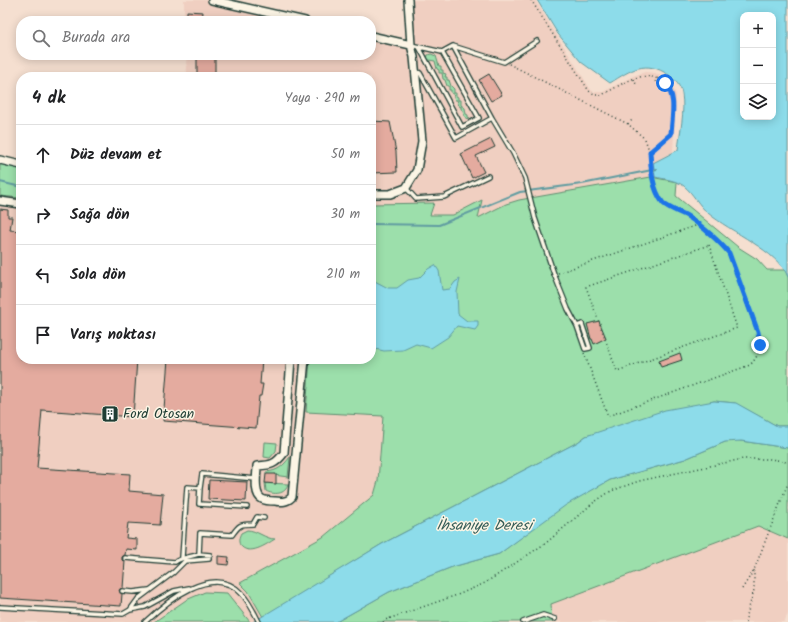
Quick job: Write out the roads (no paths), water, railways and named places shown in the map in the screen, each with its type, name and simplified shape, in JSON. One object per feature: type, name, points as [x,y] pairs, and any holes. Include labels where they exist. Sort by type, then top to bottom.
[{"type":"street","points":[[212,0],[283,16]]},
{"type":"street","points":[[376,194],[390,194],[406,188],[417,170],[422,141],[415,71],[415,46],[408,0]]},
{"type":"street","points":[[376,37],[415,46]]},
{"type":"street","points":[[0,160],[16,164]]},
{"type":"street","points":[[0,201],[16,203]]},
{"type":"street","points":[[291,364],[284,453],[278,461],[272,465],[257,466],[257,492],[259,497],[264,500],[284,502],[292,497],[294,490],[305,364]]},
{"type":"lane","points":[[415,46],[442,52],[453,46],[504,62],[537,41]]},
{"type":"lane","points":[[415,46],[462,127],[479,118],[442,52]]},
{"type":"lane","points":[[453,46],[513,153],[527,184],[530,199],[554,275],[568,309],[577,326],[585,349]]},
{"type":"lane","points":[[415,71],[420,73],[456,138],[492,118]]},
{"type":"lane","points":[[406,188],[416,199],[444,197],[488,176]]},
{"type":"lane","points":[[247,507],[200,504],[202,474],[256,479]]},
{"type":"lane","points":[[182,557],[187,487],[200,488]]},
{"type":"lane","points":[[199,554],[200,533],[232,535],[238,526],[253,524],[257,517],[264,518]]},
{"type":"lane","points":[[125,558],[175,562],[182,557],[191,558],[199,554],[210,557],[185,561],[174,572],[138,599],[130,610]]},
{"type":"lane","points":[[0,607],[123,614],[130,610],[145,607],[174,591],[203,583],[219,582],[233,586],[241,592],[248,601],[259,622]]},
{"type":"lane","points":[[145,622],[154,613],[189,588]]},
{"type":"lane","points":[[122,591],[133,592],[151,590]]},
{"type":"lane","points":[[523,622],[543,615],[555,618]]},
{"type":"water","points":[[537,0],[788,0],[788,277],[783,268],[764,250],[708,213],[684,186],[674,181],[655,177],[653,163],[678,150],[683,115],[683,101],[679,86],[675,81],[669,75],[660,70],[645,67],[638,68],[610,83],[581,62],[558,34]]},
{"type":"water","points":[[435,265],[439,271],[442,290],[450,289],[455,282],[460,279],[457,292],[458,314],[467,321],[478,321],[478,326],[475,330],[457,326],[448,337],[431,348],[416,344],[403,350],[384,351],[376,349],[376,282],[388,288],[397,288],[408,280],[419,278],[428,269]]},
{"type":"water","name":"İhsaniye Deresi","points":[[714,401],[736,403],[777,426],[788,426],[788,448],[741,441],[725,442],[685,459],[610,480],[566,505],[499,554],[452,567],[389,592],[336,622],[253,622],[382,544],[578,442],[586,436],[665,410]]},
{"type":"waterway","points":[[376,224],[439,225],[520,192],[582,184],[657,169]]},
{"type":"waterway","points":[[0,182],[16,186]]},
{"type":"place","name":"Ford Otosan","points":[[110,414]]}]
